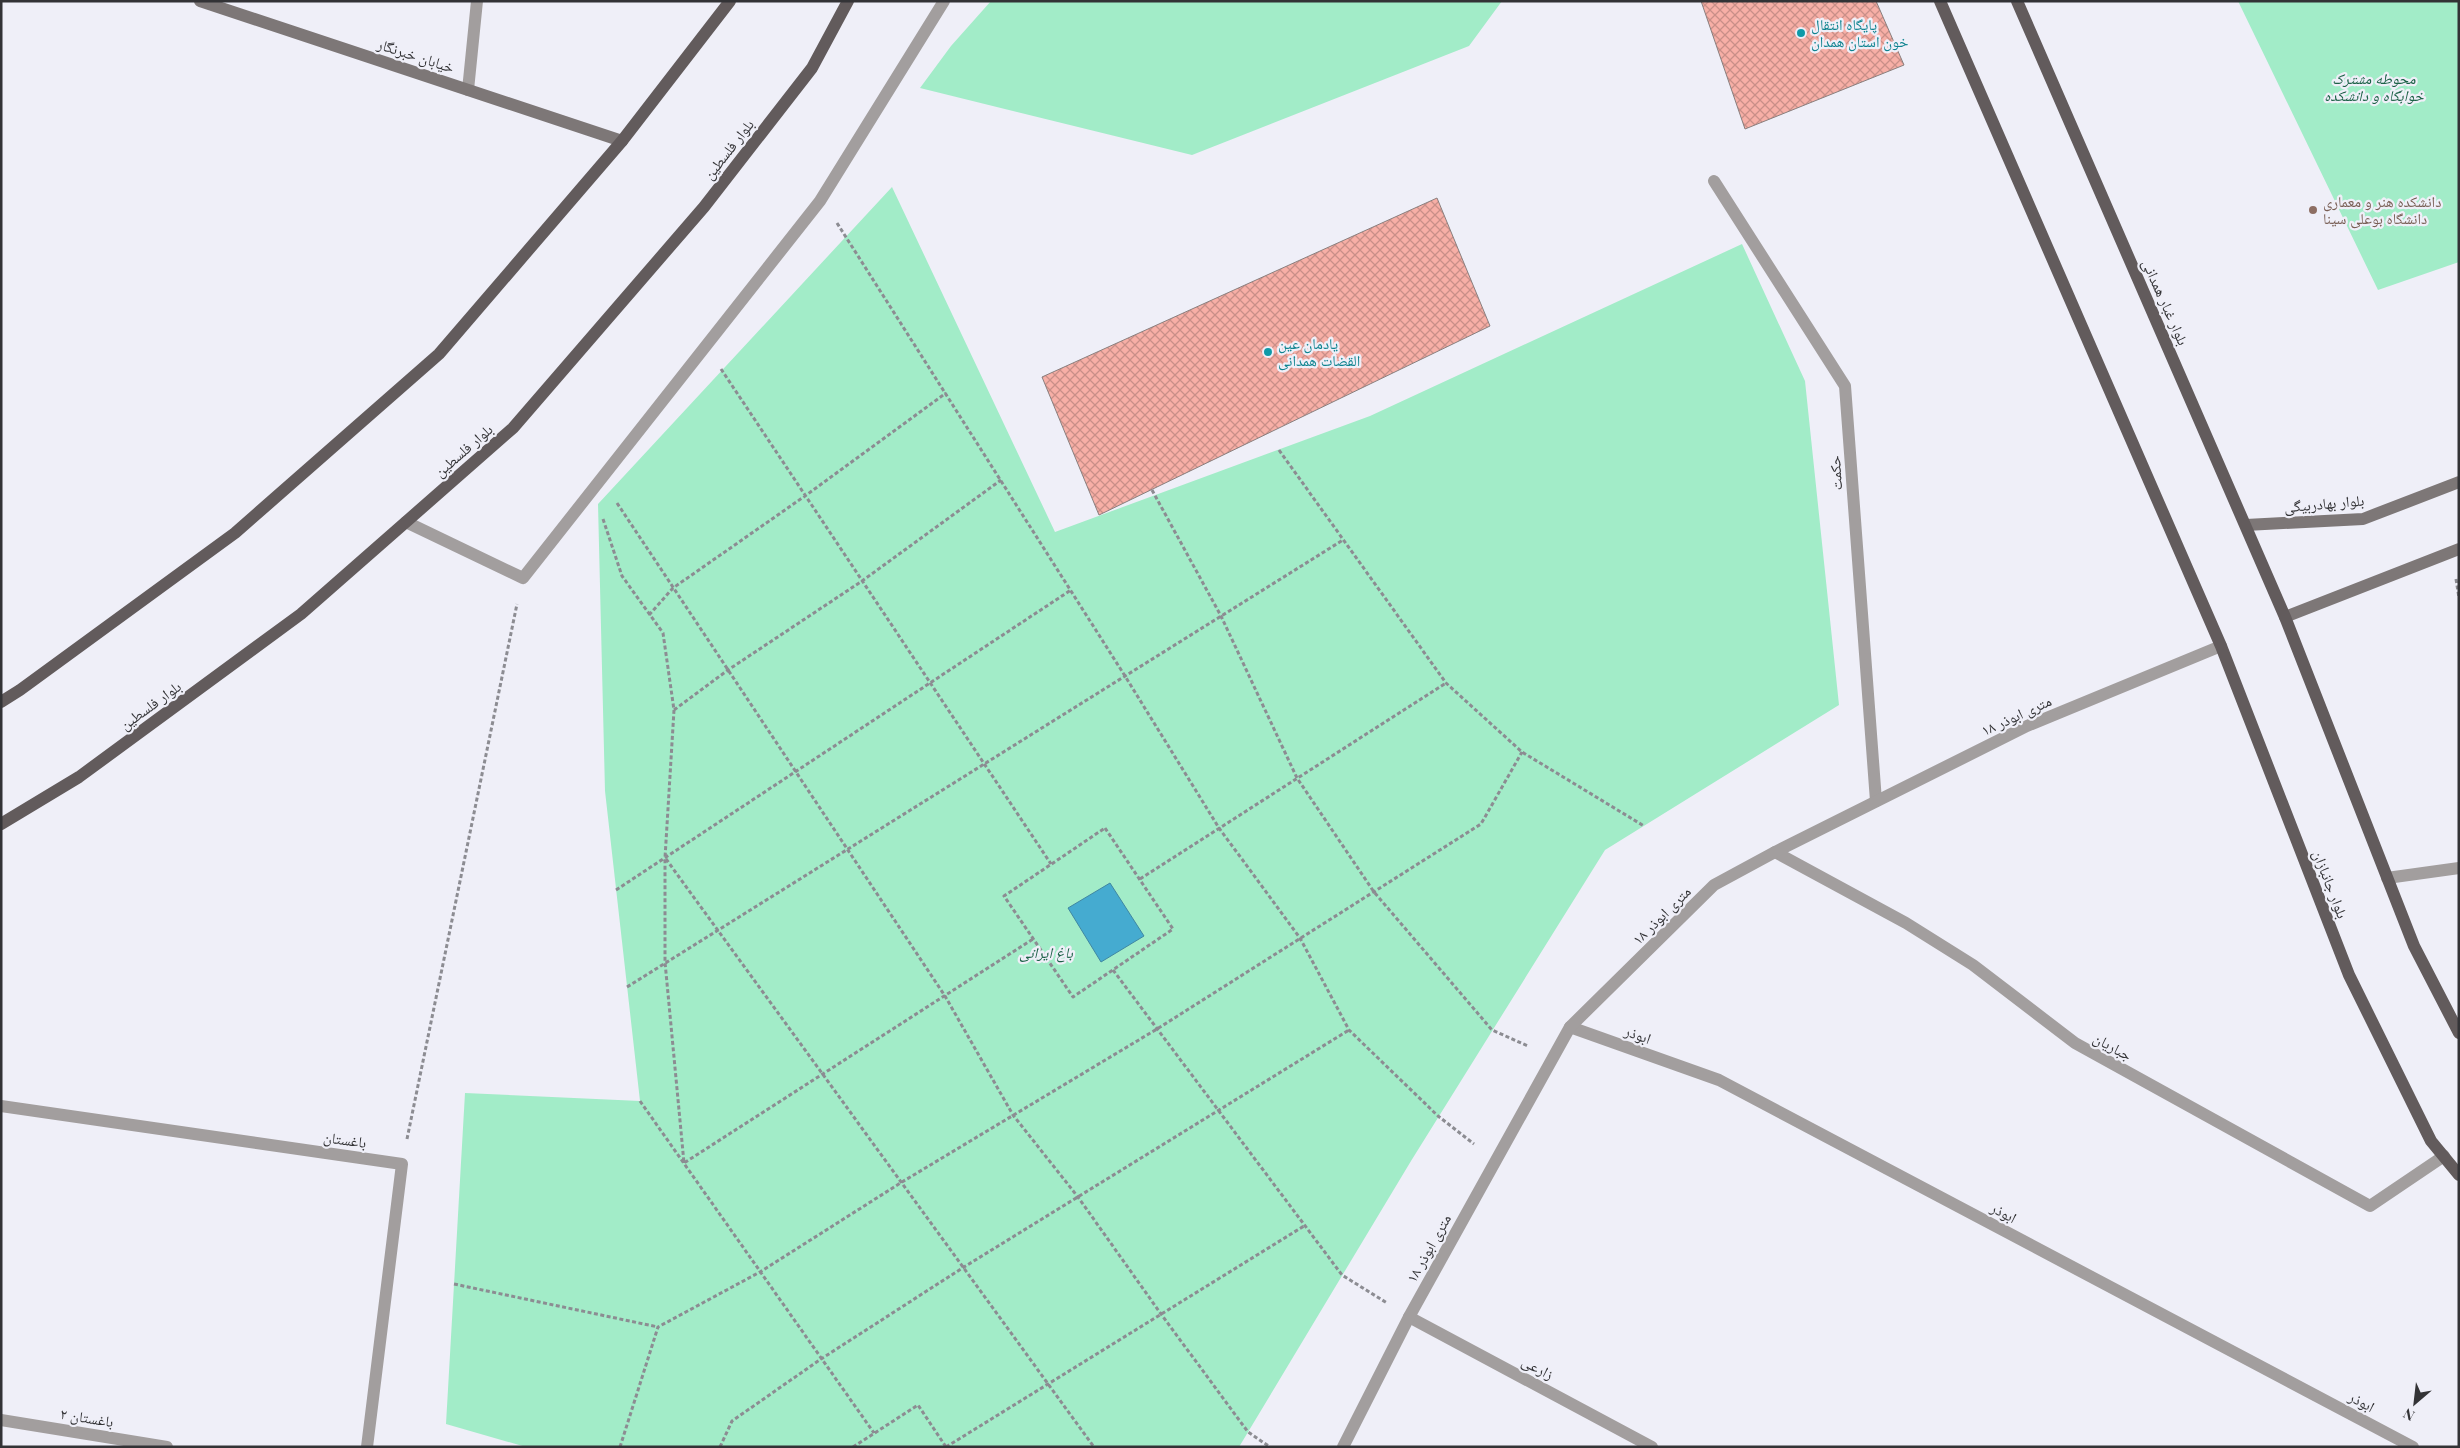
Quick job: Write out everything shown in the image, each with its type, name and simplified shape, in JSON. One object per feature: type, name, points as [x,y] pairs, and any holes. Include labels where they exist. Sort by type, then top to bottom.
[{"type":"main road","name":"خیابان خبرنگار","points":[[200,1],[622,141]]},
{"type":"main road","points":[[1,702],[235,533],[439,354],[622,141],[730,1]]},
{"type":"main road","name":"بلوار فلسطین","points":[[1,824],[79,777],[301,614],[513,428],[704,207],[812,68],[848,1]]},
{"type":"main road","name":"بلوار جانبازان","points":[[1940,1],[2221,646],[2349,975],[2431,1141],[2459,1175]]},
{"type":"main road","name":"بلوار غبار همدانی","points":[[2017,1],[2285,617]]},
{"type":"main road","name":"بلوار بهادربیگی","points":[[2246,525],[2362,519],[2459,482]]},
{"type":"main road","points":[[2457,1027],[2414,946],[2285,617],[2459,549]]},
{"type":"street","points":[[468,90],[477,1]]},
{"type":"street","points":[[406,522],[522,578],[820,201],[944,1]]},
{"type":"street","name":"حکمت","points":[[1714,181],[1845,386],[1876,801]]},
{"type":"street","name":"۱۸ متری ابوذر","points":[[1343,1447],[1409,1316],[1570,1027],[1714,885],[1775,852],[2027,726],[2221,646]]},
{"type":"street","name":"جباریان","points":[[1775,852],[1906,923],[1973,965],[2075,1043],[2370,1206],[2444,1156]]},
{"type":"street","points":[[2387,878],[2459,868]]},
{"type":"street","name":"ابوذر","points":[[1570,1027],[1719,1080],[2413,1447]]},
{"type":"street","name":"باغستان","points":[[1,1106],[402,1164]]},
{"type":"street","points":[[367,1447],[402,1164]]},
{"type":"street","name":"زارعی","points":[[1409,1316],[1652,1447]]},
{"type":"street","name":"باغستان ۲","points":[[1,1420],[167,1447]]},
{"type":"path","points":[[820,201],[847,237],[1126,676],[1218,828],[1300,938],[1349,1030],[1438,1116],[1496,1161]]},
{"type":"path","points":[[705,347],[1051,864]]},
{"type":"path","points":[[649,615],[673,588],[805,496],[946,393]]},
{"type":"path","points":[[1279,450],[1446,683],[1522,752],[1644,826]]},
{"type":"path","points":[[674,710],[728,670],[862,581],[1001,480]]},
{"type":"path","points":[[599,481],[610,492],[945,996],[1013,1115],[1078,1197],[1248,1432],[1270,1447]]},
{"type":"path","points":[[1152,490],[1221,616],[1297,778],[1374,892],[1492,1030],[1553,1058]]},
{"type":"path","points":[[610,492],[598,504],[622,576],[662,633],[674,710],[665,858],[666,962],[684,1163]]},
{"type":"path","points":[[627,987],[1343,540]]},
{"type":"path","points":[[402,1164],[522,578]]},
{"type":"path","points":[[616,890],[1070,590]]},
{"type":"path","points":[[1140,879],[1446,683]]},
{"type":"path","points":[[454,1284],[658,1327],[760,1272],[902,1182],[1157,1029],[1481,824],[1522,752]]},
{"type":"path","points":[[1105,828],[1140,879],[1173,929],[1072,997],[1004,896],[1105,828]]},
{"type":"path","points":[[665,858],[1094,1447]]},
{"type":"path","points":[[684,1163],[1033,939]]},
{"type":"path","points":[[1113,970],[1342,1275],[1409,1316]]},
{"type":"path","points":[[720,1447],[732,1421],[822,1359],[964,1267],[1219,1112],[1349,1030]]},
{"type":"path","points":[[640,1101],[874,1433]]},
{"type":"path","points":[[853,1447],[918,1405],[946,1447],[1304,1226]]},
{"type":"path","points":[[620,1447],[658,1327]]},
{"type":"green space","points":[[991,1],[1502,1],[1469,46],[1192,155],[920,88],[951,46]]},
{"type":"green space","name":"محوطه مشترک خوابگاه و دانشکده","points":[[2238,1],[2459,1],[2459,262],[2378,290]]},
{"type":"green space","name":"باغ ایرانی","points":[[892,187],[1055,532],[1370,416],[1742,244],[1805,381],[1839,705],[1605,850],[1411,1161],[1239,1447],[526,1447],[446,1424],[465,1093],[640,1101],[605,791],[598,504]]},
{"type":"water","points":[[1110,883],[1144,936],[1101,962],[1068,908]]},
{"type":"building","name":"پایگاه انتقال خون استان همدان","points":[[1701,1],[1876,1],[1904,65],[1745,129]]},
{"type":"building","name":"یادمان عین القضات همدانی","points":[[1437,198],[1490,326],[1099,515],[1042,377]]},
{"type":"place","name":"پایگاه انتقال خون استان همدان","points":[[1801,33]]},
{"type":"place","name":"دانشکده هنر و معماری دانشگاه بوعلی سینا","points":[[2313,210]]},
{"type":"place","name":"یادمان عین القضات همدانی","points":[[1268,352]]}]
